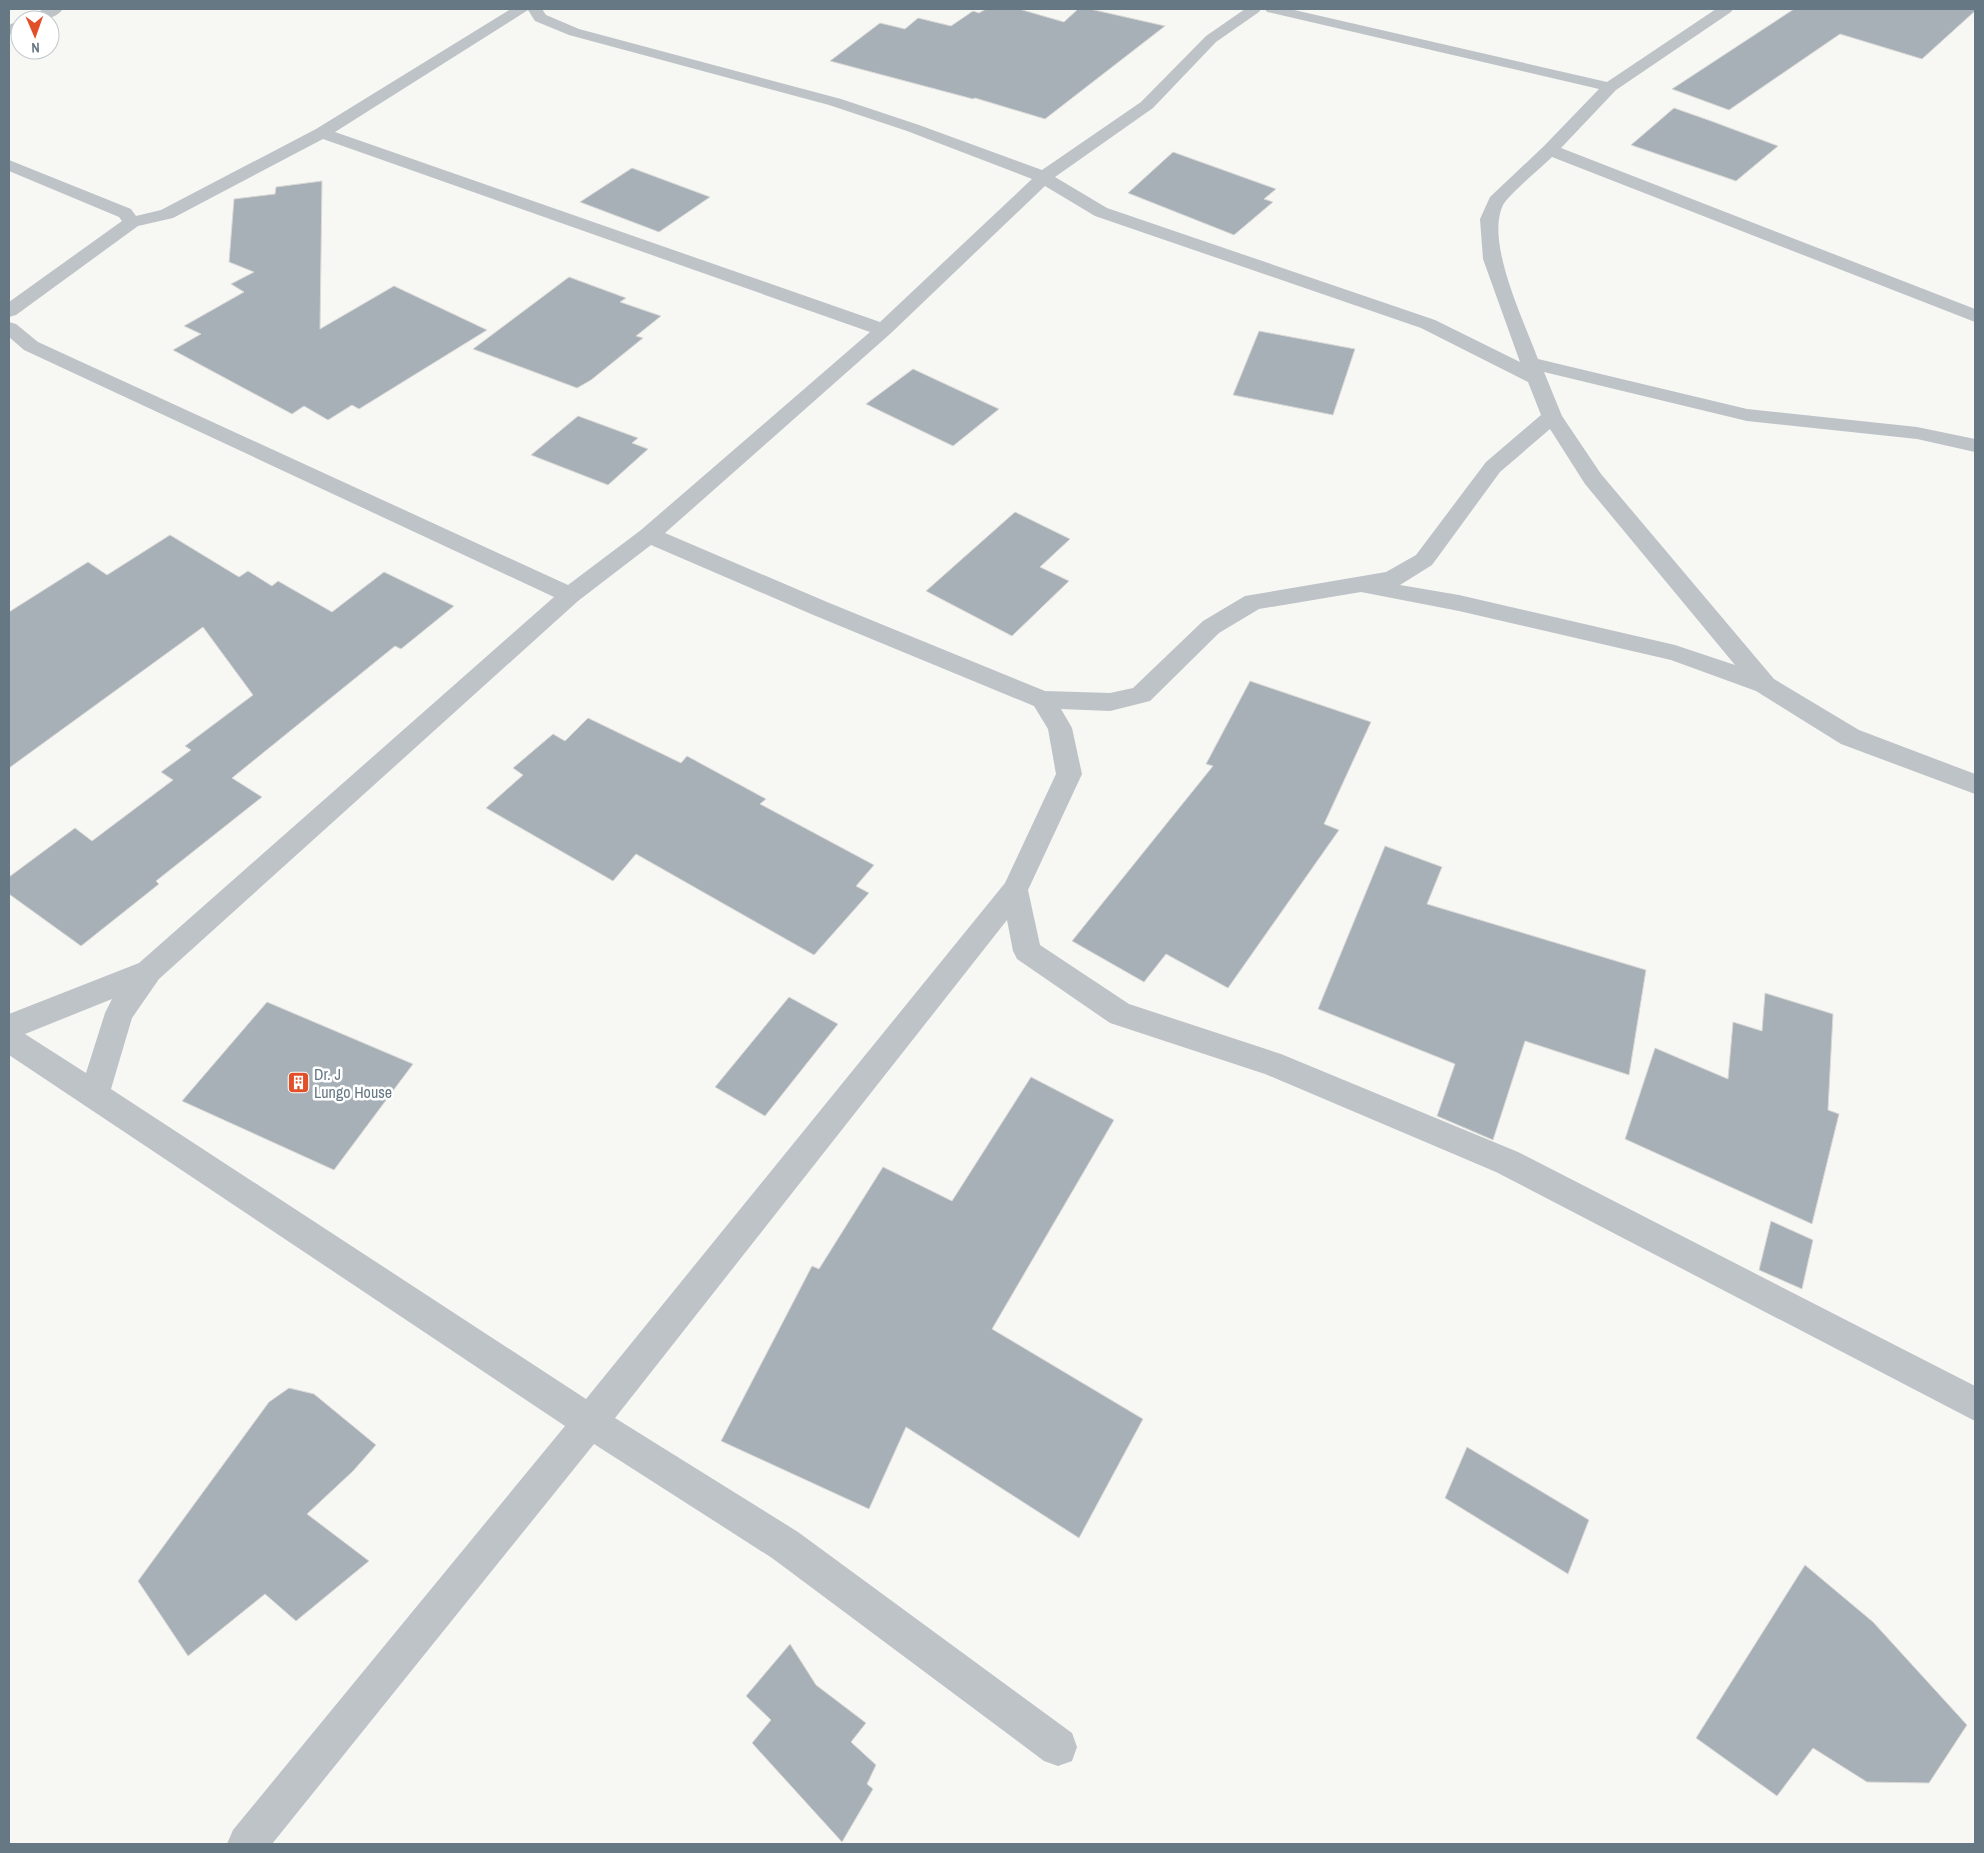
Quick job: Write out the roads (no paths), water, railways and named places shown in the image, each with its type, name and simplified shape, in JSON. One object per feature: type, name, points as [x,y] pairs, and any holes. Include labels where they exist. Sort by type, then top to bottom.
[{"type":"street","points":[[9,311],[132,222],[166,214],[322,133],[521,9]]},
{"type":"street","points":[[535,9],[540,18],[574,32],[835,102],[913,128],[1044,177],[1059,188],[1101,212],[1428,324],[1533,371],[1747,415],[1916,433],[1975,445]]},
{"type":"street","points":[[94,1094],[119,1014],[149,971],[570,595],[649,535],[883,330],[1044,177],[1148,105],[1211,39],[1254,9]]},
{"type":"street","points":[[1272,9],[1610,87]]},
{"type":"street","points":[[1726,9],[1610,87],[1550,150],[1496,201],[1489,218],[1492,259],[1533,371],[1552,416],[1593,479],[1765,685]]},
{"type":"street","points":[[322,133],[883,330]]},
{"type":"street","points":[[1550,150],[1975,316]]},
{"type":"street","points":[[9,165],[126,213],[132,222]]},
{"type":"street","points":[[9,328],[31,346],[570,595]]},
{"type":"street","points":[[649,535],[819,608],[1043,700],[1110,702],[1141,695],[1211,627],[1253,602],[1392,579],[1424,560],[1493,467],[1552,416]]},
{"type":"street","points":[[1356,584],[1459,603],[1675,653],[1765,685],[1850,737],[1975,784]]},
{"type":"street","points":[[247,1844],[590,1422],[1015,890],[1069,774],[1060,728],[1043,700]]},
{"type":"street","points":[[1015,890],[1027,951],[1120,1014],[1271,1063],[1507,1162],[1975,1404]]},
{"type":"street","points":[[9,1026],[66,1006],[149,971]]},
{"type":"street","points":[[9,1039],[590,1422],[785,1545],[1058,1747]]},
{"type":"place","name":"Dr. J Lungo House","points":[[298,1083]]}]
